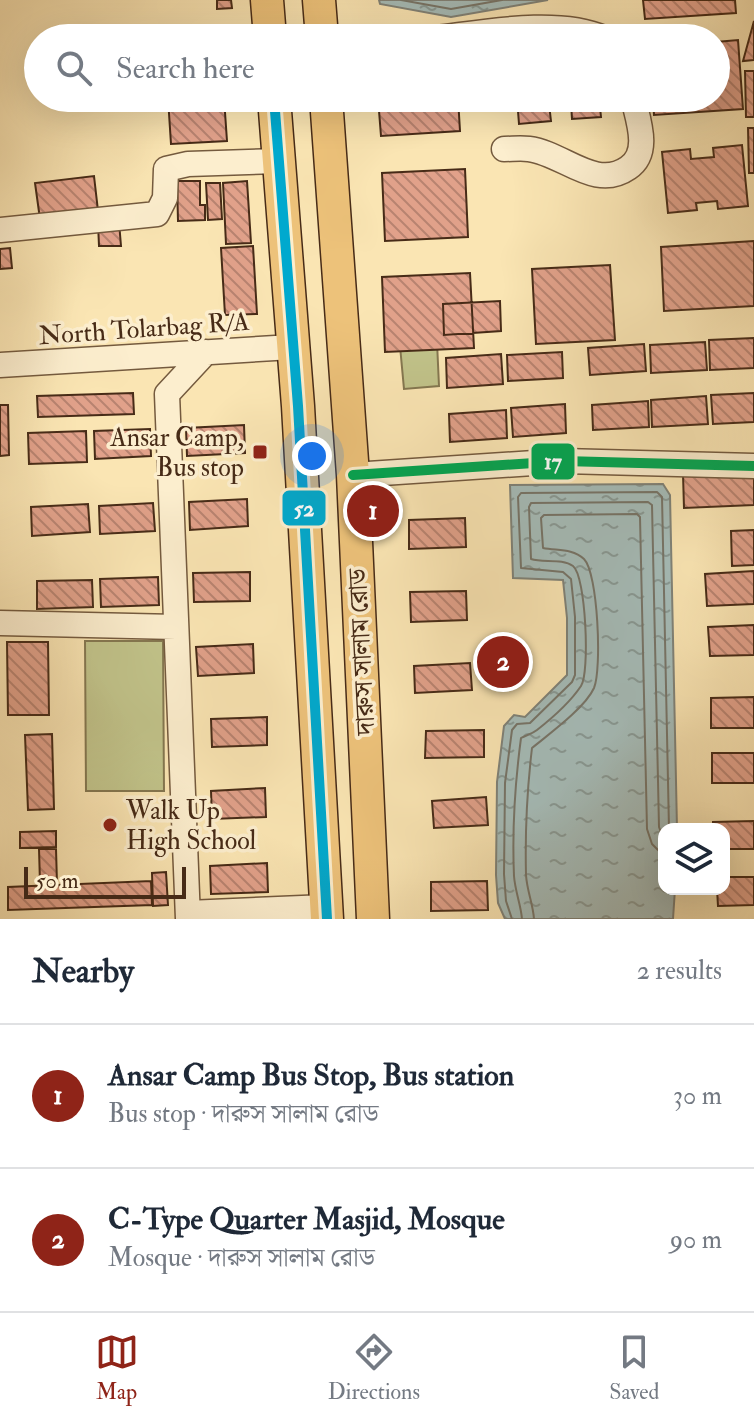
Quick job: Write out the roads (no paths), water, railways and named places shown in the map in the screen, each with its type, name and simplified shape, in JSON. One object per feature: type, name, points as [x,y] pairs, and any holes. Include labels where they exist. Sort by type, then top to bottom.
[{"type":"main road","points":[[267,0],[269,24]]},
{"type":"main road","points":[[319,0],[321,24]]},
{"type":"main road","name":"দারুস সালাম রোড","points":[[275,112],[326,913]]},
{"type":"main road","name":"দারুস সালাম রোড","points":[[327,112],[353,475],[373,919]]},
{"type":"street","points":[[504,149],[531,149],[597,176],[616,176],[633,165],[642,147],[636,112]]},
{"type":"street","points":[[0,230],[157,214],[165,198],[166,169],[188,164],[279,161]]},
{"type":"street","name":"North Tolarbag R/A","points":[[0,365],[292,347]]},
{"type":"street","points":[[206,352],[167,394],[188,916],[326,913]]},
{"type":"street","points":[[353,475],[563,461],[754,466]]},
{"type":"street","points":[[0,623],[176,627]]},
{"type":"water","points":[[379,0],[548,0],[451,17],[380,4]]},
{"type":"water","points":[[663,484],[670,495],[677,823],[658,823],[658,895],[675,895],[673,919],[505,919],[498,903],[497,782],[504,726],[514,715],[525,717],[567,675],[563,580],[513,578],[510,485]]},
{"type":"place","name":"Ansar Camp, Bus stop","points":[[260,452]]},
{"type":"place","name":"Ansar Camp Bus Stop, Bus station","points":[[373,511]]},
{"type":"place","name":"C-Type Quarter Masjid, Mosque","points":[[503,662]]},
{"type":"place","name":"Walk Up High School","points":[[110,825]]}]
